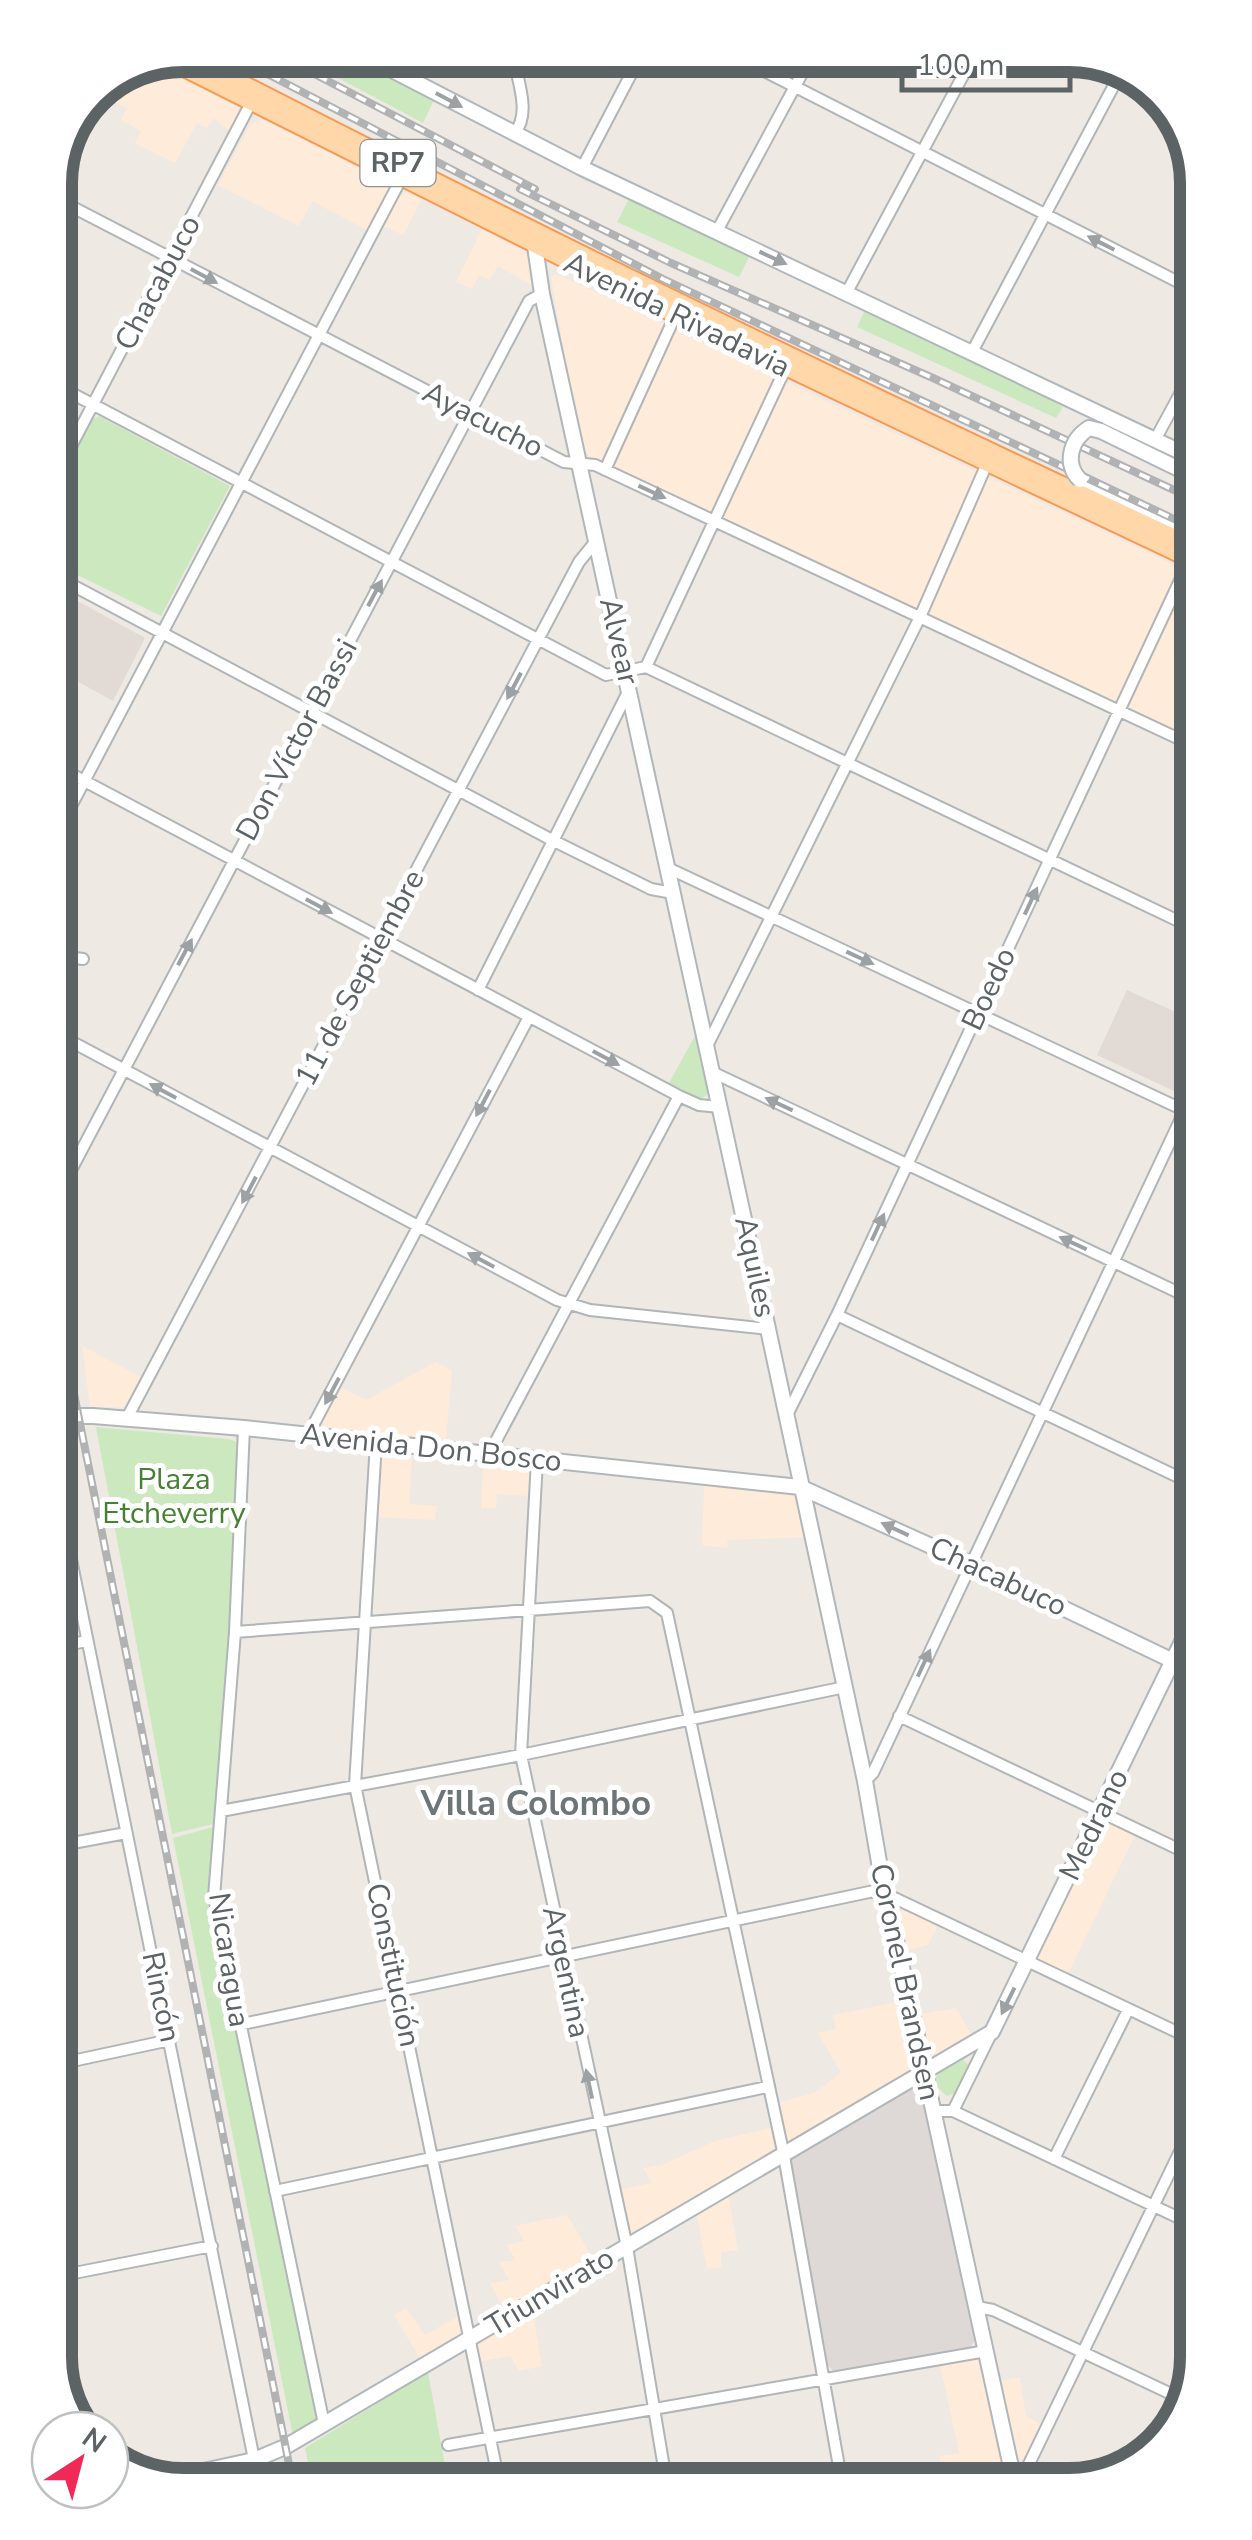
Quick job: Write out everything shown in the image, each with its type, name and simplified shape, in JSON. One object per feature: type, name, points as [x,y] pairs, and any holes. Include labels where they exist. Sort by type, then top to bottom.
[{"type":"main road","name":"Avenida Rivadavia","points":[[195,72],[254,97],[1180,555]]},
{"type":"main road","name":"Avenida Rivadavia","points":[[215,72],[401,179],[537,240]]},
{"type":"main road","name":"Avenida Rivadavia","points":[[989,459],[1180,540]]},
{"type":"street","points":[[396,72],[582,168],[1180,452]]},
{"type":"street","points":[[514,134],[524,114],[516,72]]},
{"type":"street","points":[[582,168],[632,73]]},
{"type":"street","points":[[766,73],[1180,283]]},
{"type":"street","points":[[717,232],[803,73]]},
{"type":"street","points":[[847,292],[964,73]]},
{"type":"street","points":[[972,352],[1115,83]]},
{"type":"street","name":"Chacabuco","points":[[73,442],[254,97]]},
{"type":"street","points":[[73,804],[401,179]]},
{"type":"street","name":"Ayacucho","points":[[73,207],[564,462],[590,464],[605,470],[1180,739]]},
{"type":"street","name":"Alvear","points":[[537,240],[542,294],[706,1048]]},
{"type":"street","name":"Don Víctor Bassi","points":[[73,1169],[529,302],[542,294]]},
{"type":"street","points":[[605,470],[678,309]]},
{"type":"street","points":[[646,668],[788,363]]},
{"type":"street","points":[[1155,440],[1180,393]]},
{"type":"street","points":[[73,394],[606,675],[646,668],[1180,922]]},
{"type":"street","points":[[1180,470],[1089,428],[1073,446],[1070,460],[1072,472],[1080,480],[1180,530]]},
{"type":"street","points":[[706,1048],[920,617],[989,459]]},
{"type":"street","name":"11 de Septiembre","points":[[127,1418],[578,562],[596,540]]},
{"type":"street","name":"Boedo","points":[[786,1416],[837,1316],[1180,580]]},
{"type":"street","points":[[73,584],[552,840],[651,889],[673,893]]},
{"type":"street","points":[[478,990],[630,689]]},
{"type":"street","points":[[73,775],[698,1106],[720,1106]]},
{"type":"street","points":[[668,868],[1180,1108]]},
{"type":"street","points":[[73,958],[83,960]]},
{"type":"street","points":[[308,1435],[529,1017]]},
{"type":"street","points":[[73,1043],[568,1304],[590,1310],[768,1329]]},
{"type":"street","name":"Aquiles","points":[[706,1048],[800,1487]]},
{"type":"street","points":[[712,1072],[1180,1294]]},
{"type":"street","points":[[489,1454],[680,1096]]},
{"type":"street","points":[[865,1781],[873,1773],[1180,1128]]},
{"type":"street","points":[[837,1316],[1180,1478]]},
{"type":"street","name":"Avenida Don Bosco","points":[[72,1416],[244,1428],[800,1487]]},
{"type":"street","name":"Nicaragua","points":[[244,1428],[235,1632],[214,1897],[324,2424]]},
{"type":"street","name":"Constitución","points":[[376,1443],[355,1785],[496,2467]]},
{"type":"street","name":"Argentina","points":[[538,1460],[521,1754],[626,2247],[664,2468]]},
{"type":"street","name":"Chacabuco","points":[[800,1487],[1180,1664]]},
{"type":"street","name":"Coronel Brandsen","points":[[800,1487],[933,2112],[1014,2468]]},
{"type":"street","name":"Rincón","points":[[72,1567],[255,2467]]},
{"type":"street","points":[[235,1632],[650,1602],[667,1612],[784,2156],[839,2468]]},
{"type":"street","points":[[72,1644],[87,1641]]},
{"type":"street","name":"Medrano","points":[[953,2111],[1180,1646]]},
{"type":"street","points":[[221,1811],[844,1688]]},
{"type":"street","points":[[899,1716],[1180,1848]]},
{"type":"street","points":[[72,1843],[126,1833]]},
{"type":"street","points":[[238,2026],[874,1891],[1180,2033]]},
{"type":"street","points":[[1054,2159],[1128,2010]]},
{"type":"street","points":[[925,2073],[992,2032]]},
{"type":"street","points":[[72,2061],[170,2040]]},
{"type":"street","name":"Triunvirato","points":[[222,2467],[254,2460],[324,2424],[925,2073]]},
{"type":"street","points":[[275,2191],[767,2087]]},
{"type":"street","points":[[933,2112],[953,2111],[1180,2218]]},
{"type":"street","points":[[1026,2468],[1180,2152]]},
{"type":"street","points":[[72,2273],[212,2246]]},
{"type":"street","points":[[977,2307],[993,2310],[1173,2395]]},
{"type":"street","points":[[448,2445],[986,2351]]},
{"type":"shaded area","points":[[175,73],[235,104],[239,111],[229,131],[213,118],[207,128],[197,123],[175,163],[135,143],[141,131],[121,120],[127,108],[110,100],[141,81]]},
{"type":"shaded area","points":[[262,119],[387,182],[389,192],[369,231],[312,201],[299,226],[218,185],[251,124]]},
{"type":"shaded area","points":[[408,192],[422,199],[403,235],[384,226],[399,196]]},
{"type":"shaded area","points":[[482,229],[525,252],[537,288],[498,266],[490,280],[479,275],[472,289],[456,282]]},
{"type":"shaded area","points":[[557,274],[1180,568],[1180,736],[591,459],[580,444],[551,277]]},
{"type":"shaded area","points":[[73,598],[145,638],[113,701],[73,679]]},
{"type":"shaded area","points":[[1127,990],[1180,1014],[1178,1093],[1097,1055]]},
{"type":"shaded area","points":[[82,1346],[143,1378],[125,1407],[90,1407]]},
{"type":"shaded area","points":[[436,1362],[452,1371],[446,1440],[329,1430],[323,1426],[323,1417],[340,1387],[366,1400]]},
{"type":"shaded area","points":[[379,1457],[412,1457],[409,1504],[437,1506],[435,1520],[375,1517]]},
{"type":"shaded area","points":[[483,1465],[531,1470],[531,1496],[497,1494],[496,1508],[481,1508]]},
{"type":"shaded area","points":[[704,1485],[796,1494],[800,1497],[806,1537],[727,1540],[728,1548],[702,1545]]},
{"type":"shaded area","points":[[1101,1822],[1135,1835],[1067,1976],[1035,1958]]},
{"type":"shaded area","points":[[904,1910],[938,1925],[928,1945],[907,1951],[898,1914]]},
{"type":"shaded area","points":[[907,2000],[918,2070],[788,2141],[777,2103],[814,2093],[841,2073],[818,2033],[836,2029],[833,2015]]},
{"type":"shaded area","points":[[956,2008],[974,2039],[932,2061],[921,2014]]},
{"type":"shaded area","points":[[914,2087],[923,2090],[977,2337],[969,2349],[833,2371],[827,2364],[789,2161]]},
{"type":"shaded area","points":[[774,2127],[777,2151],[636,2236],[627,2233],[618,2190],[652,2183],[643,2168],[662,2165],[715,2141]]},
{"type":"shaded area","points":[[728,2193],[738,2250],[721,2252],[721,2267],[707,2269],[696,2211]]},
{"type":"shaded area","points":[[567,2215],[594,2260],[506,2313],[490,2283],[509,2280],[499,2262],[515,2260],[507,2245],[524,2241],[515,2226]]},
{"type":"shaded area","points":[[406,2308],[425,2335],[462,2314],[464,2335],[422,2362],[394,2315]]},
{"type":"shaded area","points":[[532,2308],[542,2366],[519,2371],[510,2356],[481,2361],[477,2346],[480,2338]]},
{"type":"shaded area","points":[[974,2358],[981,2361],[1005,2468],[942,2468],[939,2456],[959,2453],[940,2364]]},
{"type":"shaded area","points":[[1020,2377],[1026,2416],[1043,2426],[1023,2461],[1014,2455],[999,2381]]},
{"type":"green space","points":[[327,72],[381,72],[434,100],[423,123]]},
{"type":"green space","points":[[629,199],[749,257],[739,277],[617,222]]},
{"type":"green space","points":[[865,310],[1009,375],[1063,407],[1056,418],[857,327]]},
{"type":"green space","points":[[99,416],[230,486],[161,616],[73,573],[73,455],[90,421]]},
{"type":"green space","points":[[696,1034],[710,1092],[701,1099],[669,1083]]},
{"type":"green space","name":"Plaza Etcheverry","points":[[96,1427],[236,1442],[230,1647],[217,1823],[172,1834]]},
{"type":"green space","points":[[217,1826],[210,1903],[320,2420],[293,2436],[173,1838]]},
{"type":"green space","points":[[963,2060],[970,2066],[956,2093],[947,2096],[939,2089],[936,2078]]},
{"type":"green space","points":[[428,2372],[445,2467],[309,2467],[305,2448]]},
{"type":"railway","points":[[264,72],[663,279],[1180,522]]},
{"type":"railway","points":[[311,72],[535,189]]},
{"type":"railway","points":[[520,189],[671,263],[933,378],[1180,493]]},
{"type":"railway","points":[[72,1386],[290,2467]]},
{"type":"district","name":"Villa Colombo","points":[[536,1803]]}]
